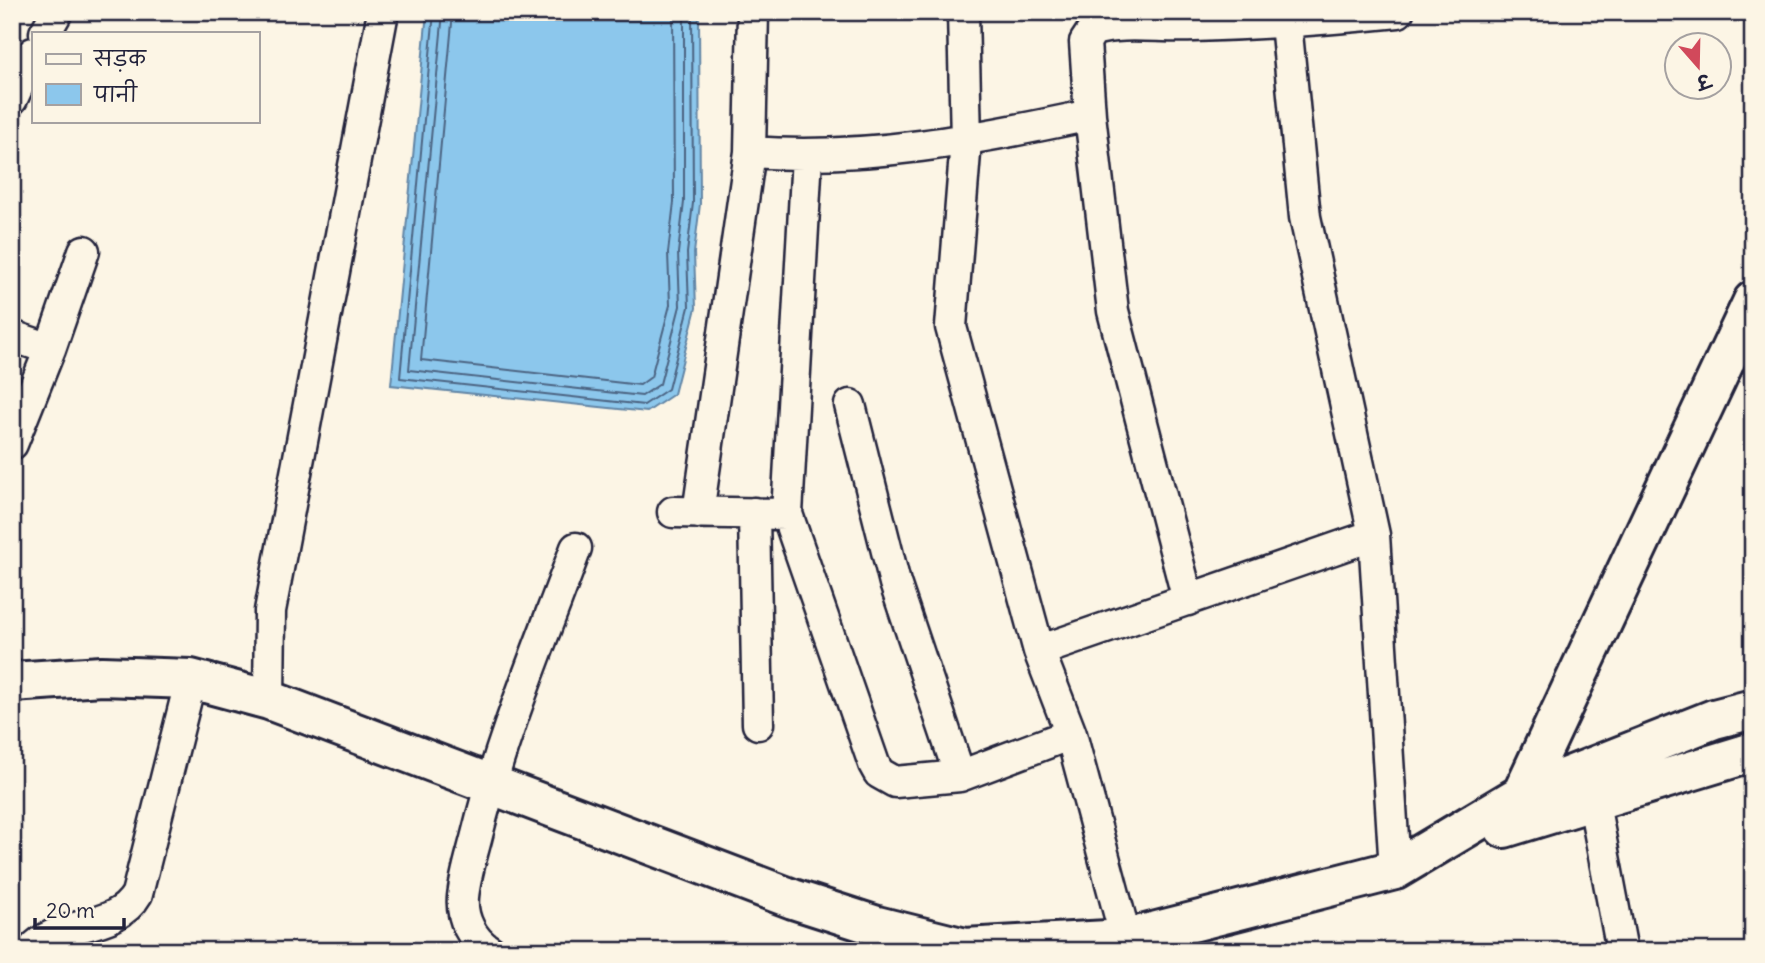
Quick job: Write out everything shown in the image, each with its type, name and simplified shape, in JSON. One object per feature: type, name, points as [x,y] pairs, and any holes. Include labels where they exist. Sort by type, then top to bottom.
[{"type":"main road","points":[[1514,811],[1753,301]]},
{"type":"main road","points":[[12,682],[102,676],[191,679],[270,700],[793,900],[965,949],[1126,939],[1395,870],[1445,842],[1714,719],[1753,709]]},
{"type":"main road","points":[[1514,811],[1594,798],[1753,752]]},
{"type":"street","points":[[46,32],[57,12]]},
{"type":"street","points":[[270,700],[270,611],[383,12]]},
{"type":"street","points":[[753,12],[750,152],[685,513],[787,514]]},
{"type":"street","points":[[963,12],[966,141],[951,327],[1039,651],[1071,734],[1126,939]]},
{"type":"street","points":[[1188,600],[1113,311],[1090,115],[1085,42],[1093,30],[1109,25],[1156,20],[1253,18],[1286,23],[1398,12]]},
{"type":"street","points":[[1286,23],[1305,217],[1374,535],[1395,870]]},
{"type":"street","points":[[12,99],[32,55]]},
{"type":"street","points":[[750,152],[807,156],[966,141],[1090,115]]},
{"type":"street","points":[[807,156],[787,514],[880,773],[895,782],[960,776],[1071,734]]},
{"type":"street","points":[[12,444],[50,349],[84,251]]},
{"type":"street","points":[[12,336],[50,349]]},
{"type":"street","points":[[850,405],[895,583],[960,776]]},
{"type":"street","points":[[754,513],[758,724]]},
{"type":"street","points":[[1039,651],[1374,535]]},
{"type":"street","points":[[490,951],[473,938],[463,898],[490,782],[576,548]]},
{"type":"street","points":[[31,951],[41,939],[112,917],[129,908],[137,894],[191,679]]},
{"type":"street","points":[[1594,798],[1622,951]]},
{"type":"water","points":[[427,12],[699,12],[700,204],[694,253],[696,308],[674,394],[647,412],[391,385]]}]
